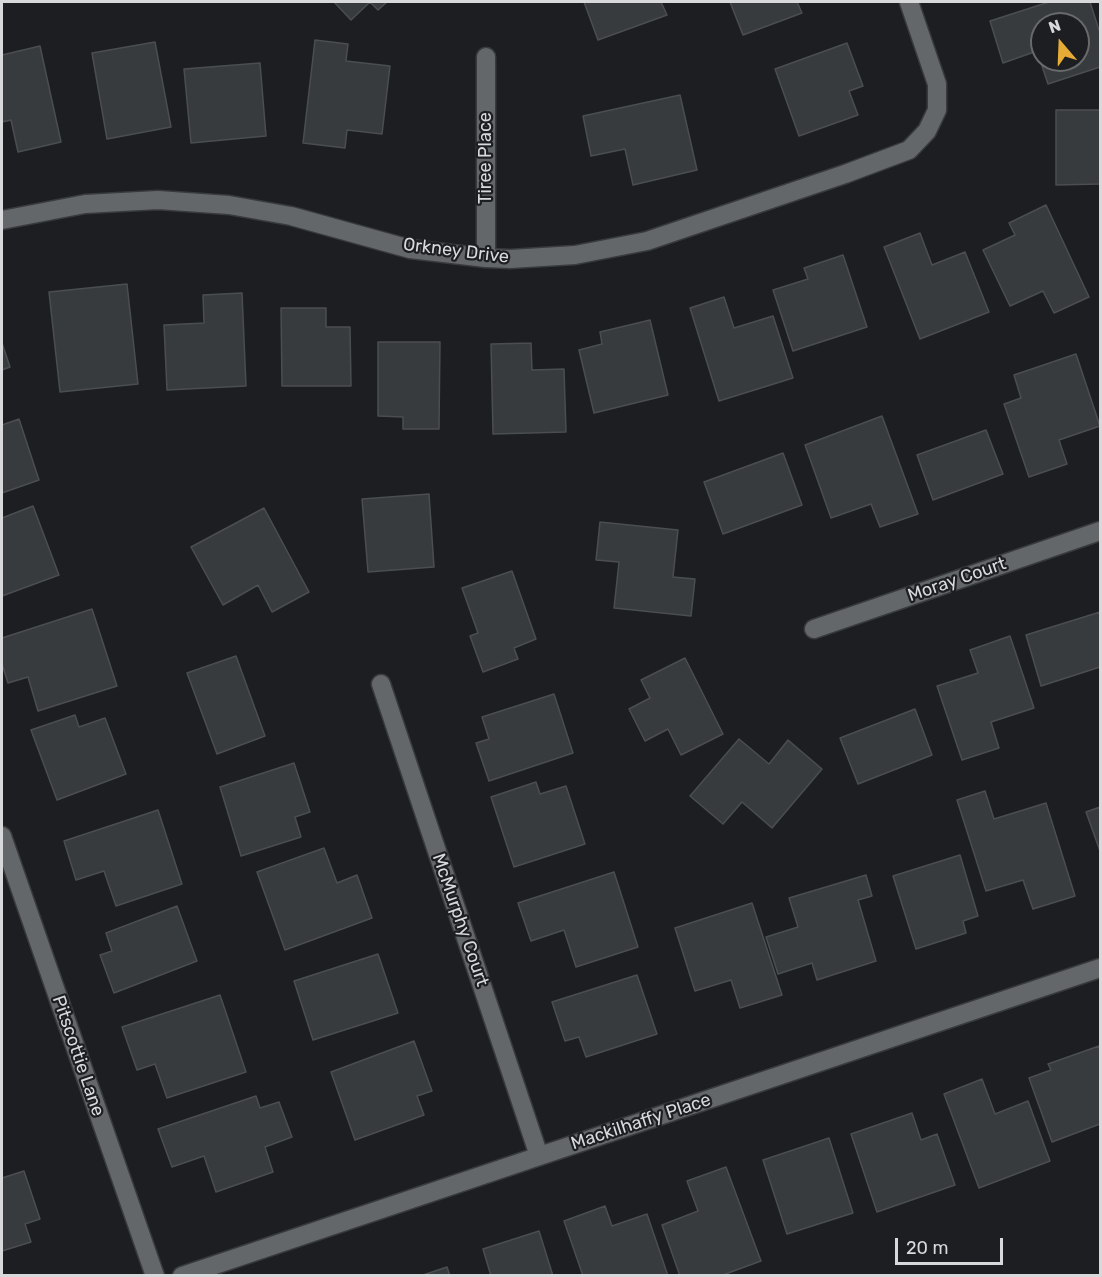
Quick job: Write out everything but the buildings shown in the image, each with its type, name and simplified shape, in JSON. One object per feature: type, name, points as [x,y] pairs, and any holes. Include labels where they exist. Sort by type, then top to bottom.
[{"type":"street","name":"Orkney Drive","points":[[2,220],[86,204],[158,200],[229,205],[291,216],[410,249],[486,258],[510,259],[575,255],[647,241],[909,150],[927,131],[937,110],[937,84],[909,2]]},
{"type":"street","name":"Tiree Place","points":[[486,57],[486,258]]},
{"type":"street","name":"Moray Court","points":[[814,629],[1101,531]]},
{"type":"street","name":"McMurphy Court","points":[[381,684],[539,1156]]},
{"type":"street","name":"Pitscottie Lane","points":[[2,836],[155,1275]]},
{"type":"street","name":"Mackilhaffy Place","points":[[182,1275],[1101,968]]}]
